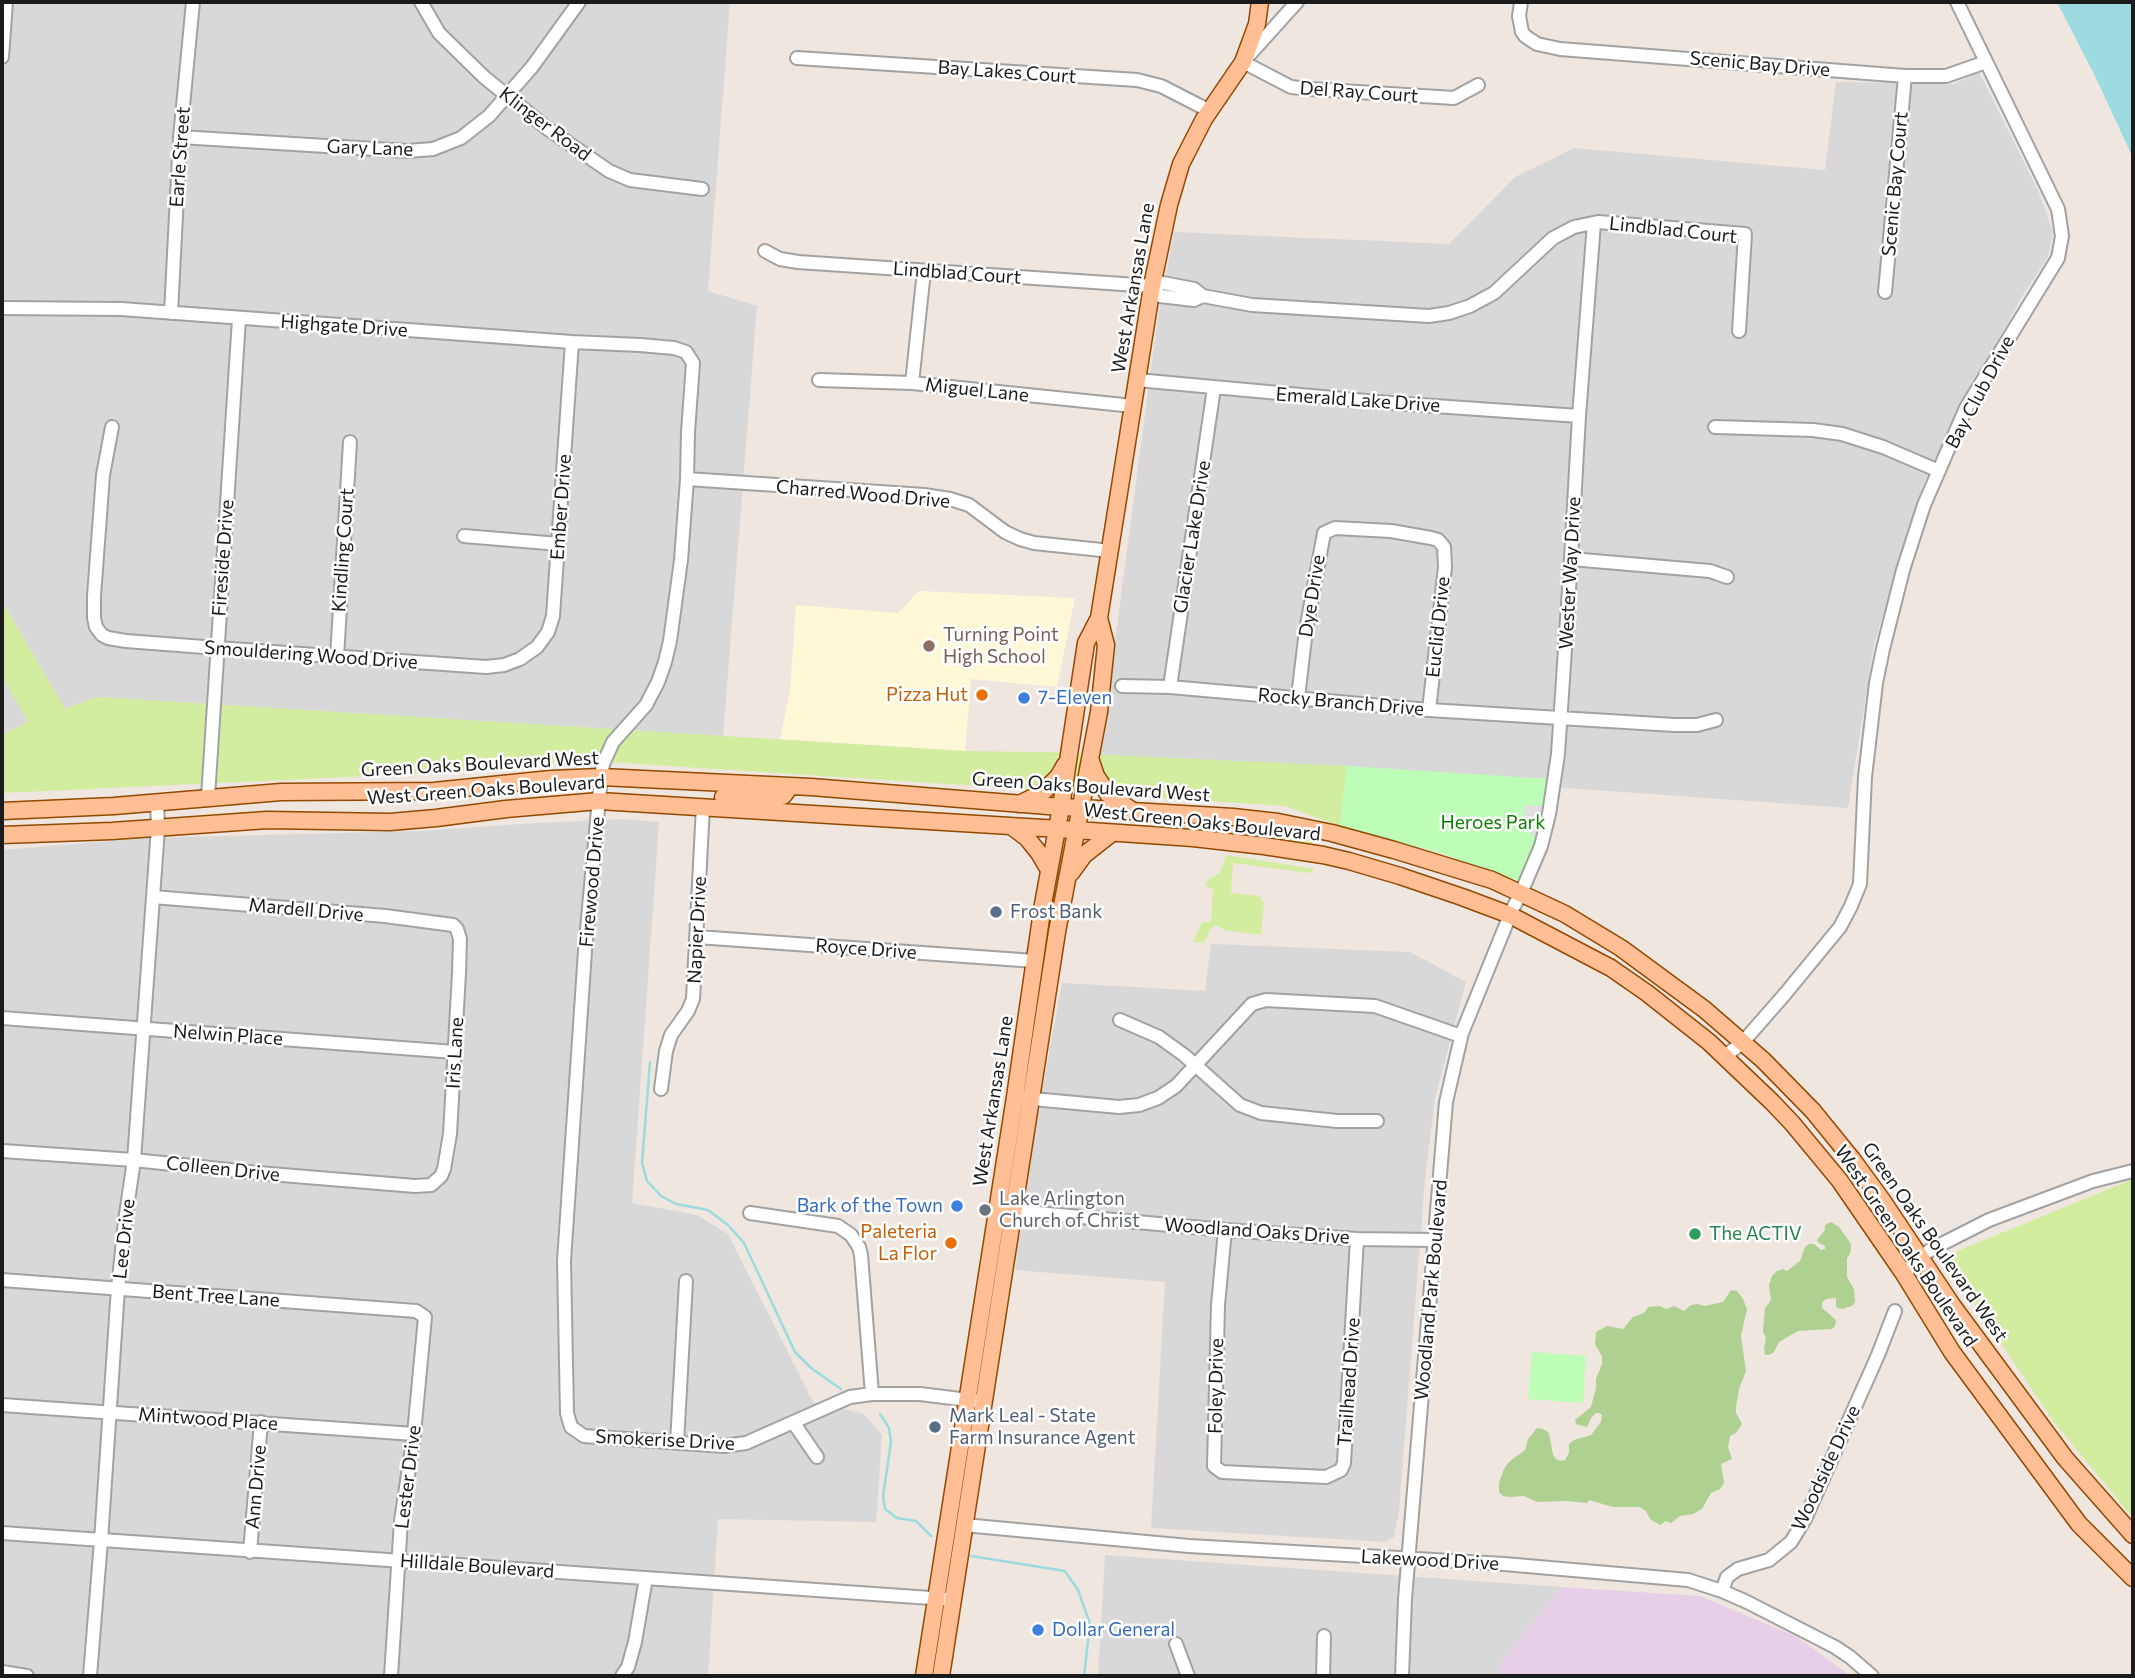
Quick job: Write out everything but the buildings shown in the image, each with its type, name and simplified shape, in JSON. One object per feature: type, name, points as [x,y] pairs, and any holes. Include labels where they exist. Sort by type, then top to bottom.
[{"type":"main road","points":[[1243,62],[1257,24],[1261,2]]},
{"type":"main road","name":"West Arkansas Lane","points":[[940,1676],[964,1525],[996,1215],[1086,643],[1100,618],[1152,286],[1169,205],[1181,164],[1210,111],[1243,62]]},
{"type":"main road","name":"West Arkansas Lane","points":[[924,1676],[936,1599],[1015,1211],[1057,932],[1099,712],[1106,645],[1100,618]]},
{"type":"main road","points":[[1019,804],[1042,793],[1058,777],[1069,757]]},
{"type":"main road","points":[[1091,758],[1096,776],[1108,794],[1133,811]]},
{"type":"main road","name":"Green Oaks Boulevard West","points":[[2,811],[114,806],[281,792],[434,791],[551,779],[601,778],[790,786],[1279,822],[1440,863],[1492,880],[1565,914],[1621,948],[1704,1009],[1743,1042],[1813,1111],[1882,1200],[1952,1305],[2065,1458],[2133,1535]]},
{"type":"main road","points":[[703,806],[712,798],[783,796],[790,786]]},
{"type":"main road","name":"West Green Oaks Boulevard","points":[[2,835],[267,820],[390,822],[506,808],[599,801],[1193,838],[1323,855],[1400,876],[1510,915],[1611,968],[1709,1042],[1792,1123],[1840,1181],[1904,1274],[1952,1352],[2079,1524],[2133,1578]]},
{"type":"main road","points":[[1011,826],[1027,838],[1049,870]]},
{"type":"main road","points":[[1069,874],[1084,855],[1112,833]]},
{"type":"main road","points":[[1323,855],[1332,834]]},
{"type":"main road","points":[[1025,1029],[1042,1031]]},
{"type":"street","points":[[2,57],[6,2]]},
{"type":"street","name":"Earle Street","points":[[171,313],[180,137],[193,2]]},
{"type":"street","name":"Klinger Road","points":[[421,2],[432,23],[447,42],[548,129],[609,172],[630,180],[702,189]]},
{"type":"street","name":"Gary Lane","points":[[180,137],[407,151],[433,149],[461,138],[489,116],[532,67],[579,2]]},
{"type":"street","name":"West Arkansas Lane","points":[[1243,62],[1297,2]]},
{"type":"street","name":"Scenic Bay Drive","points":[[1521,2],[1519,16],[1522,32],[1537,44],[1560,49],[1905,76],[1945,76],[1986,62]]},
{"type":"street","name":"Bay Club Drive","points":[[1724,1057],[1743,1042],[1785,994],[1840,926],[1851,906],[1860,884],[1863,807],[1876,683],[1903,569],[1924,505],[1966,408],[2058,258],[2062,236],[2058,209],[1957,2]]},
{"type":"street","name":"Bay Lakes Court","points":[[797,58],[1137,80],[1161,86],[1210,111]]},
{"type":"street","name":"Del Ray Court","points":[[1243,62],[1291,87],[1310,89],[1454,98],[1478,85]]},
{"type":"street","name":"Scenic Bay Court","points":[[1885,292],[1905,76]]},
{"type":"street","name":"Lindblad Court","points":[[765,251],[780,260],[798,262],[1152,286],[1160,296],[1194,300],[1203,296],[1252,305],[1429,316],[1470,306],[1494,293],[1553,238],[1574,227],[1594,223],[1745,234],[1739,331]]},
{"type":"street","name":"Wester Way Drive","points":[[1510,915],[1541,846],[1549,814],[1561,718],[1579,416],[1594,223]]},
{"type":"street","points":[[912,383],[923,271]]},
{"type":"street","name":"Highgate Drive","points":[[2,309],[121,309],[674,348],[686,352]]},
{"type":"street","name":"Fireside Drive","points":[[208,797],[239,319]]},
{"type":"street","name":"Ember Drive","points":[[520,659],[537,647],[548,632],[553,616],[572,342]]},
{"type":"street","name":"Firewood Drive","points":[[575,1432],[568,1413],[564,1261],[601,778],[603,764],[614,742],[646,705],[665,662],[681,560],[687,479],[694,363],[686,352]]},
{"type":"street","name":"Miguel Lane","points":[[819,380],[912,383],[1133,406]]},
{"type":"street","name":"Emerald Lake Drive","points":[[1137,380],[1579,416]]},
{"type":"street","name":"Glacier Lake Drive","points":[[1170,687],[1214,388]]},
{"type":"street","points":[[1715,427],[1842,433],[1939,471]]},
{"type":"street","name":"Smouldering Wood Drive","points":[[112,428],[103,475],[94,596],[94,618],[102,635],[125,641],[486,667],[504,665],[520,659]]},
{"type":"street","name":"Kindling Court","points":[[337,657],[350,442]]},
{"type":"street","name":"Charred Wood Drive","points":[[687,479],[950,499],[969,505],[1005,532],[1020,539],[1034,543],[1111,551]]},
{"type":"street","name":"Dye Drive","points":[[1298,697],[1306,630],[1324,533],[1335,528],[1391,531],[1431,538],[1443,545]]},
{"type":"street","points":[[464,536],[559,544]]},
{"type":"street","name":"Euclid Drive","points":[[1429,710],[1446,556],[1443,545]]},
{"type":"street","points":[[1571,559],[1710,571],[1727,577]]},
{"type":"street","name":"Rocky Branch Drive","points":[[1122,686],[1170,687],[1429,710],[1674,725],[1697,725],[1716,720]]},
{"type":"street","name":"Lee Drive","points":[[90,1676],[118,1288],[134,1160],[159,828],[157,802]]},
{"type":"street","name":"Napier Drive","points":[[660,1089],[671,1035],[693,999],[703,806]]},
{"type":"street","name":"Mardell Drive","points":[[153,897],[433,921],[453,925],[457,929]]},
{"type":"street","name":"Woodland Park Boulevard","points":[[1402,1676],[1446,1102],[1461,1036],[1510,915]]},
{"type":"street","name":"Iris Lane","points":[[441,1176],[450,1134],[460,962],[457,929]]},
{"type":"street","name":"Royce Drive","points":[[697,937],[1035,961]]},
{"type":"street","points":[[1015,1097],[1119,1107],[1139,1105],[1176,1086],[1252,1004],[1266,1000],[1375,1006],[1461,1036]]},
{"type":"street","name":"Nelwin Place","points":[[2,1018],[455,1052]]},
{"type":"street","points":[[1120,1020],[1159,1037],[1240,1105],[1261,1113],[1337,1121],[1377,1121]]},
{"type":"street","name":"Colleen Drive","points":[[2,1151],[134,1160],[415,1186],[431,1185],[441,1176]]},
{"type":"street","points":[[1904,1274],[1932,1249],[1992,1219],[2093,1181],[2133,1171]]},
{"type":"street","name":"Woodland Oaks Drive","points":[[996,1215],[1015,1211],[1225,1230],[1357,1239],[1434,1240]]},
{"type":"street","points":[[750,1213],[838,1227],[851,1235],[861,1255],[872,1394]]},
{"type":"street","name":"Foley Drive","points":[[1225,1230],[1218,1305],[1214,1466],[1222,1472],[1288,1475]]},
{"type":"street","name":"Trailhead Drive","points":[[1288,1475],[1326,1477],[1341,1471],[1357,1239]]},
{"type":"street","name":"Bent Tree Lane","points":[[2,1280],[416,1311],[426,1320]]},
{"type":"street","points":[[677,1443],[686,1281]]},
{"type":"street","name":"Woodside Drive","points":[[1722,1591],[1727,1577],[1738,1569],[1769,1560],[1791,1542],[1805,1519],[1895,1311]]},
{"type":"street","name":"Lester Drive","points":[[391,1676],[401,1521],[414,1434],[426,1320]]},
{"type":"street","name":"Smokerise Drive","points":[[575,1432],[584,1436],[723,1446],[746,1443],[850,1397],[920,1394],[975,1401]]},
{"type":"street","name":"Mintwood Place","points":[[2,1405],[414,1434]]},
{"type":"street","name":"Ann Drive","points":[[250,1552],[261,1422]]},
{"type":"street","points":[[793,1422],[817,1457]]},
{"type":"street","name":"Lakewood Drive","points":[[964,1525],[1189,1546],[1504,1564],[1688,1580],[1722,1591],[1835,1647],[1872,1676]]},
{"type":"street","name":"Hilldale Boulevard","points":[[2,1533],[953,1600]]},
{"type":"street","points":[[622,1676],[628,1667],[635,1642],[646,1578]]},
{"type":"street","points":[[1323,1676],[1324,1636]]},
{"type":"street","points":[[1176,1644],[1188,1676]]},
{"type":"street","points":[[2,1672],[27,1676]]},
{"type":"shaded area","points":[[2,2],[730,2],[708,291],[757,306],[723,736],[97,697],[65,709],[2,601]]},
{"type":"shaded area","points":[[1979,72],[2039,193],[2053,232],[2048,257],[2021,298],[1923,484],[1874,645],[1848,808],[1100,755],[1158,316],[1174,232],[1449,244],[1515,177],[1574,148],[1825,170],[1836,82],[1954,84]]},
{"type":"shaded area","name":"Turning Point High School","points":[[919,591],[1075,598],[1057,687],[971,679],[965,751],[780,739],[790,691],[796,605],[898,613]]},
{"type":"shaded area","points":[[2,676],[29,722],[2,735]]},
{"type":"shaded area","points":[[1526,805],[1543,806],[1542,814],[1548,815],[1539,837],[1531,836],[1531,826],[1521,825]]},
{"type":"shaded area","points":[[622,819],[659,822],[632,1203],[697,1215],[728,1234],[813,1402],[864,1414],[882,1435],[876,1522],[718,1519],[708,1676],[2,1676],[2,850],[148,838],[418,831]]},
{"type":"shaded area","points":[[1211,944],[1410,952],[1466,982],[1435,1098],[1425,1179],[1399,1511],[1394,1537],[1386,1542],[1151,1528],[1165,1282],[1015,1270],[1030,1156],[1062,983],[1205,991]]},
{"type":"shaded area","points":[[1105,1555],[1561,1587],[1500,1664],[1499,1676],[1098,1676]]},
{"type":"shaded area","points":[[1561,1587],[1700,1596],[1797,1637],[1851,1676],[1499,1676],[1499,1664]]},
{"type":"green space","points":[[2,601],[65,709],[97,697],[965,751],[1045,752],[1347,766],[1340,826],[1285,806],[577,760],[435,773],[2,793],[2,735],[28,722],[2,676]]},
{"type":"green space","name":"Heroes Park","points":[[1347,766],[1550,779],[1547,810],[1536,845],[1518,881],[1440,853],[1340,826]]},
{"type":"green space","points":[[1239,832],[1290,834],[1310,837],[1316,842],[1312,845],[1299,844],[1239,836]]},
{"type":"green space","points":[[1226,855],[1314,869],[1310,873],[1233,863],[1231,893],[1261,896],[1261,901],[1264,902],[1261,935],[1224,930],[1217,925],[1210,929],[1204,943],[1193,942],[1202,922],[1211,922],[1213,889],[1205,886],[1209,879],[1220,873]]},
{"type":"green space","points":[[2133,1179],[2133,1518],[2054,1422],[1943,1257]]},
{"type":"green space","points":[[1831,1222],[1839,1227],[1851,1244],[1847,1258],[1847,1277],[1854,1289],[1855,1302],[1842,1309],[1836,1307],[1836,1298],[1826,1299],[1822,1308],[1836,1320],[1832,1329],[1798,1331],[1779,1342],[1774,1352],[1765,1355],[1765,1308],[1771,1300],[1769,1285],[1772,1276],[1783,1269],[1787,1271],[1800,1261],[1805,1247],[1809,1244],[1814,1244],[1821,1250],[1825,1249],[1817,1240],[1825,1230],[1825,1225]]},
{"type":"green space","points":[[1731,1290],[1737,1291],[1747,1309],[1741,1336],[1746,1371],[1736,1407],[1742,1424],[1736,1433],[1730,1436],[1728,1447],[1732,1459],[1721,1464],[1724,1483],[1720,1489],[1711,1493],[1702,1509],[1660,1525],[1650,1519],[1640,1507],[1613,1507],[1589,1500],[1587,1503],[1537,1502],[1524,1496],[1503,1496],[1499,1492],[1504,1469],[1525,1450],[1528,1439],[1537,1428],[1549,1433],[1553,1455],[1562,1461],[1569,1453],[1569,1444],[1591,1435],[1601,1422],[1602,1415],[1599,1413],[1591,1418],[1587,1427],[1576,1424],[1575,1420],[1591,1407],[1602,1364],[1602,1356],[1595,1344],[1596,1332],[1607,1326],[1623,1329],[1633,1317],[1644,1313],[1648,1307],[1660,1306],[1666,1309],[1674,1306],[1684,1311],[1691,1305],[1705,1306],[1723,1302]]},
{"type":"green space","points":[[1532,1352],[1586,1356],[1583,1403],[1528,1399]]},
{"type":"water","points":[[2057,2],[2133,2],[2133,158],[2096,78]]},
{"type":"waterway","points":[[650,1062],[642,1163],[647,1181],[661,1196],[676,1204],[708,1210],[728,1225],[744,1243],[795,1352],[811,1368],[841,1389]]},
{"type":"waterway","points":[[880,1414],[889,1428],[891,1442],[883,1496],[885,1509],[897,1518],[916,1521],[931,1536]]},
{"type":"waterway","points":[[971,1556],[1065,1571],[1078,1590],[1090,1624],[1084,1676]]},
{"type":"place","name":"Turning Point High School","points":[[929,646]]},
{"type":"place","name":"Pizza Hut","points":[[982,695]]},
{"type":"place","name":"7-Eleven","points":[[1024,698]]},
{"type":"place","name":"Frost Bank","points":[[996,912]]},
{"type":"place","name":"Bark of the Town","points":[[957,1206]]},
{"type":"place","name":"Lake Arlington Church of Christ","points":[[985,1210]]},
{"type":"place","name":"The ACTIV","points":[[1695,1234]]},
{"type":"place","name":"Paleteria La Flor","points":[[951,1243]]},
{"type":"place","name":"Mark Leal - State Farm Insurance Agent","points":[[935,1427]]},
{"type":"place","name":"Dollar General","points":[[1038,1630]]}]
